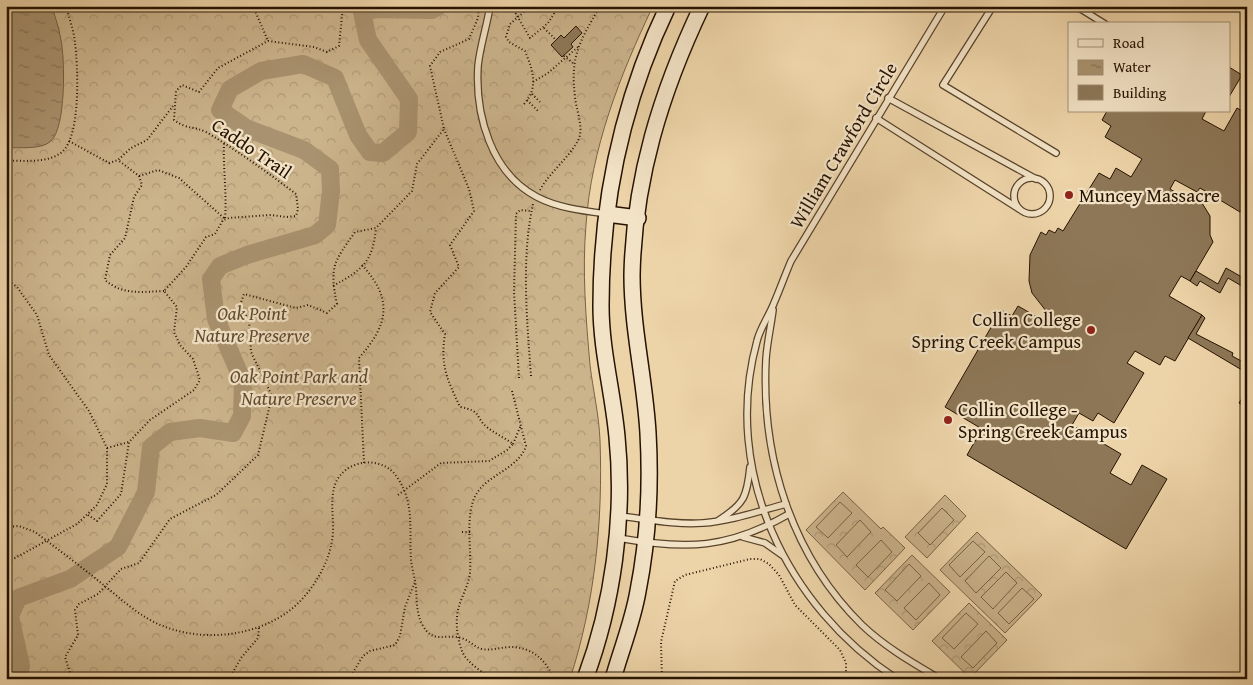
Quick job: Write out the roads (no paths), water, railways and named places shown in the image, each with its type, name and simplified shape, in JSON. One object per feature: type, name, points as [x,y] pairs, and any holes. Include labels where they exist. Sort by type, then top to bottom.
[{"type":"main road","points":[[586,676],[608,598],[618,515],[619,463],[608,381],[601,307],[607,214],[615,158],[628,108],[657,28],[668,6]]},
{"type":"main road","points":[[613,679],[638,593],[647,519],[648,433],[634,328],[633,291],[641,180],[669,78],[702,6]]},
{"type":"main road","points":[[607,214],[638,218]]},
{"type":"lane","points":[[490,6],[478,64],[479,100],[486,135],[500,162],[514,180],[536,196],[568,208],[607,214]]},
{"type":"lane","name":"William Crawford Circle","points":[[896,679],[850,644],[823,616],[801,587],[784,556],[764,510],[751,463],[748,415],[750,379],[757,340],[791,261],[945,6]]},
{"type":"lane","points":[[993,6],[943,85],[1056,152]]},
{"type":"lane","points":[[1076,6],[1101,22]]},
{"type":"lane","points":[[876,118],[1019,210],[1029,215],[1042,212],[1046,208],[1050,196],[1046,184],[888,98]]},
{"type":"lane","points":[[1019,210],[1013,199],[1015,188],[1024,180],[1036,179]]},
{"type":"lane","name":"William Crawford Circle","points":[[774,303],[766,357],[766,412],[774,463],[786,504],[808,556],[835,595],[863,626],[901,656],[940,679]]},
{"type":"lane","points":[[717,521],[736,509],[745,498],[751,463]]},
{"type":"lane","points":[[618,515],[681,523],[717,521],[786,504]]},
{"type":"lane","points":[[615,538],[645,543],[703,545],[728,542],[770,525],[790,514]]},
{"type":"lane","points":[[742,537],[765,543],[784,556]]},
{"type":"lane","points":[[1241,679],[1247,674]]},
{"type":"water","points":[[6,6],[52,6],[58,27],[63,62],[62,108],[56,133],[51,141],[42,146],[6,148]]},
{"type":"waterway","points":[[18,679],[21,666],[10,616],[18,598],[70,579],[118,547],[146,492],[151,447],[170,432],[200,428],[233,433],[242,416],[243,382],[216,319],[211,279],[220,266],[247,255],[315,235],[327,225],[331,191],[330,169],[304,150],[246,128],[220,110],[230,89],[261,71],[303,64],[335,78],[358,135],[370,152],[383,153],[408,132],[409,99],[368,40],[362,12],[376,9],[432,10],[439,6]]},
{"type":"place","name":"Muncey Massacre","points":[[1069,195]]},
{"type":"place","name":"Collin College Spring Creek Campus","points":[[1091,330]]},
{"type":"place","name":"Collin College - Spring Creek Campus","points":[[948,420]]},
{"type":"park label","name":"Oak Point Nature Preserve","points":[[252,324]]},
{"type":"park label","name":"Oak Point Park and Nature Preserve","points":[[299,387]]}]
